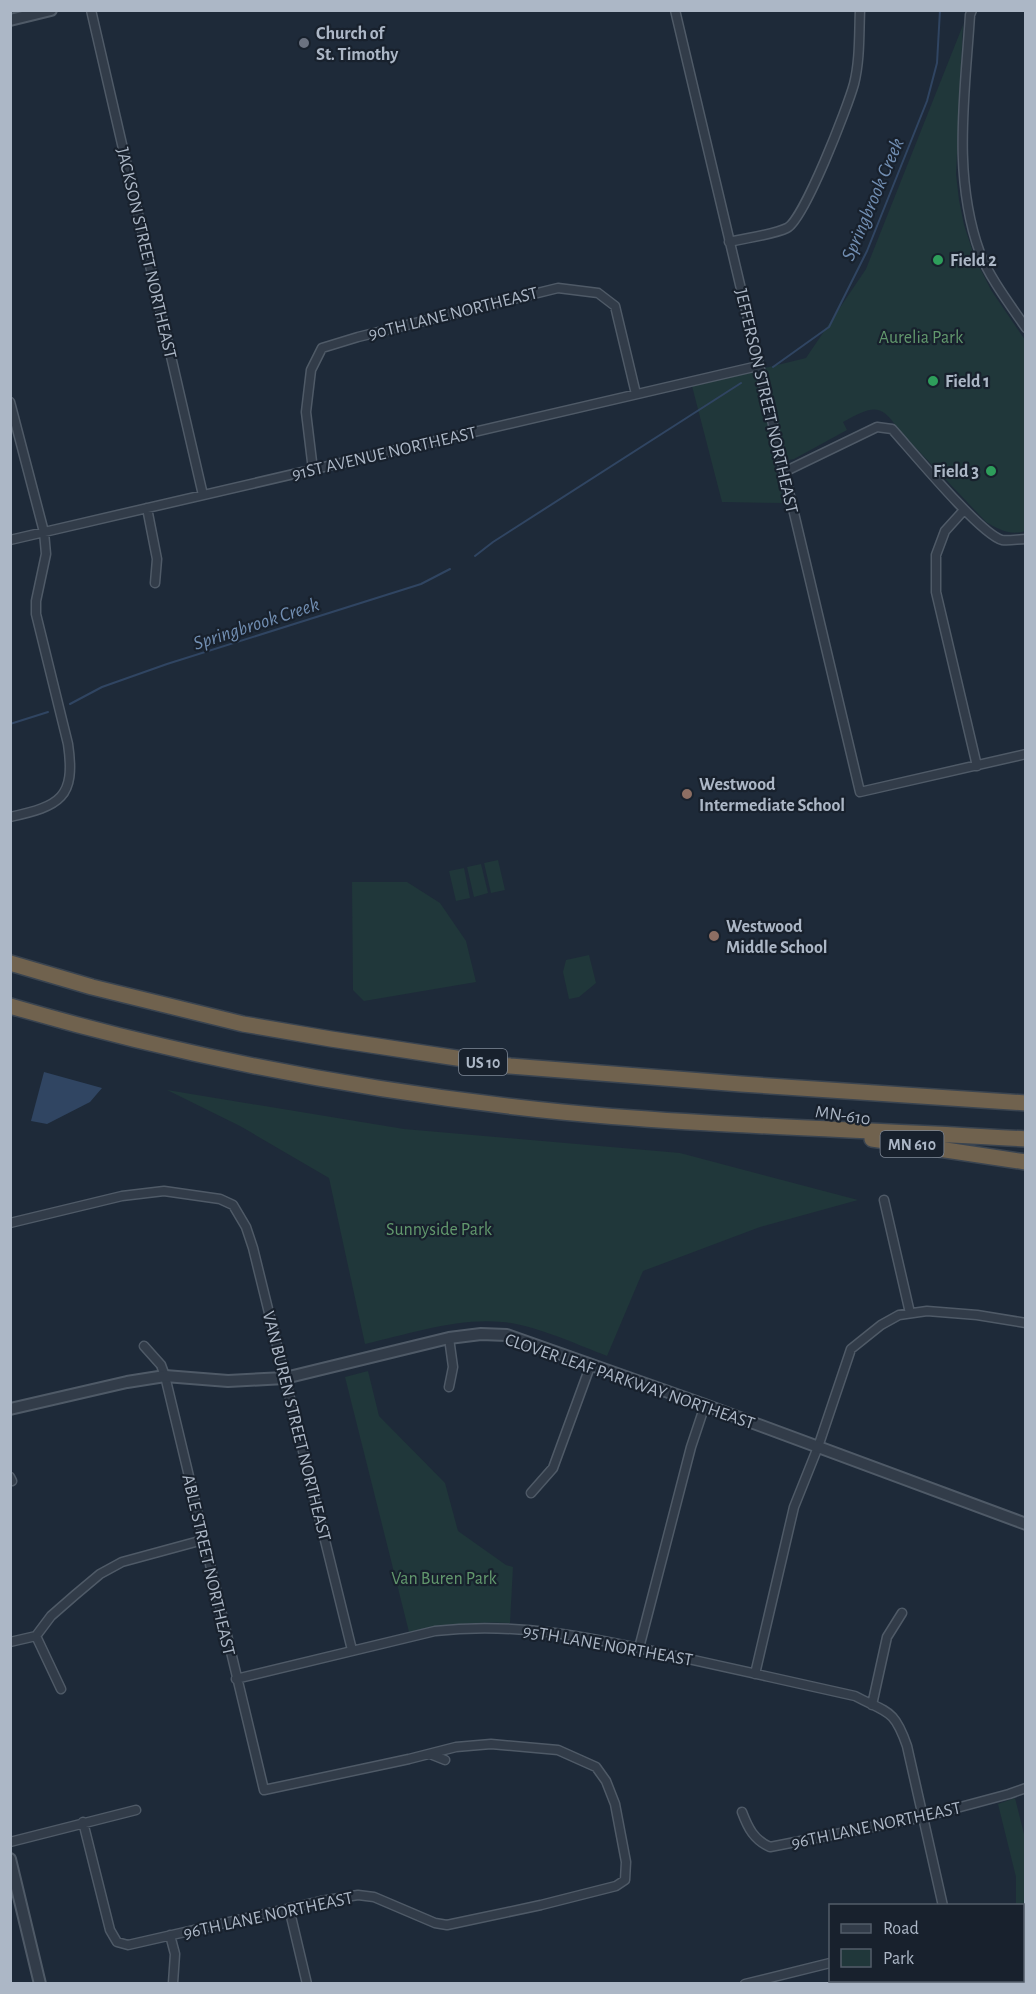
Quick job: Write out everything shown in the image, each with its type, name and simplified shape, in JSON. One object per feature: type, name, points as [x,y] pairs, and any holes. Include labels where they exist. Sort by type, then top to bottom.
[{"type":"highway","name":"US 10","points":[[10,963],[92,987],[243,1024],[510,1066],[741,1084],[1026,1102]]},
{"type":"highway","name":"US 10","points":[[10,1006],[115,1035],[252,1067],[330,1082],[446,1099],[564,1112],[798,1129],[909,1132],[1026,1139]]},
{"type":"highway","points":[[965,1098],[1026,1097]]},
{"type":"highway","name":"MN-610","points":[[798,1129],[1026,1162]]},
{"type":"street","points":[[10,20],[51,10]]},
{"type":"street","name":"JACKSON STREET NORTHEAST","points":[[91,10],[203,495]]},
{"type":"street","name":"JEFFERSON STREET NORTHEAST","points":[[675,10],[860,792],[977,766]]},
{"type":"street","points":[[729,242],[789,228],[801,212],[812,192],[854,84],[858,58],[860,10]]},
{"type":"street","points":[[972,10],[962,159],[965,196],[981,254],[1026,328]]},
{"type":"street","name":"90TH LANE NORTHEAST","points":[[313,470],[306,412],[311,370],[322,348],[558,288],[598,293],[615,306],[636,394]]},
{"type":"street","name":"91ST AVENUE NORTHEAST","points":[[10,540],[758,366]]},
{"type":"street","points":[[10,402],[44,532],[46,554],[36,601],[36,614],[71,763],[70,781],[60,798],[50,806],[14,816]]},
{"type":"street","points":[[784,472],[877,427],[892,429],[964,510],[984,529],[1002,540],[1026,539]]},
{"type":"street","points":[[147,508],[157,559],[155,583]]},
{"type":"street","points":[[964,510],[945,531],[936,555],[936,592],[977,766],[1026,754]]},
{"type":"street","name":"VAN BUREN STREET NORTHEAST","points":[[10,1223],[122,1196],[164,1191],[220,1199],[233,1206],[249,1236],[351,1650]]},
{"type":"street","points":[[884,1200],[910,1313]]},
{"type":"street","points":[[755,1674],[794,1507],[818,1447],[851,1349],[881,1325],[899,1315],[910,1313],[927,1311],[956,1313],[1026,1323]]},
{"type":"street","name":"CLOVER LEAF PARKWAY NORTHEAST","points":[[10,1409],[127,1382],[165,1376],[228,1381],[285,1378],[449,1338],[481,1334],[511,1336],[1026,1524]]},
{"type":"street","points":[[449,1338],[453,1367],[449,1387]]},
{"type":"street","name":"ABLE STREET NORTHEAST","points":[[144,1346],[161,1365],[165,1376],[264,1790],[430,1754]]},
{"type":"street","points":[[531,1493],[553,1468],[591,1364]]},
{"type":"street","points":[[639,1648],[691,1447],[705,1405]]},
{"type":"street","points":[[10,1642],[36,1636],[51,1616],[100,1574],[122,1562],[203,1540]]},
{"type":"street","points":[[872,1705],[887,1637],[902,1613]]},
{"type":"street","name":"95TH LANE NORTHEAST","points":[[236,1678],[435,1631],[468,1627],[515,1627],[599,1639],[855,1696],[882,1708],[896,1719],[903,1732],[943,1904]]},
{"type":"street","points":[[36,1636],[61,1689]]},
{"type":"street","name":"96TH LANE NORTHEAST","points":[[83,1822],[110,1929],[117,1942],[128,1945],[289,1908],[358,1895],[374,1897],[435,1923],[447,1924],[541,1905],[616,1886],[625,1881],[626,1862],[615,1804],[606,1781],[596,1767],[558,1750],[491,1744],[456,1747],[430,1754]]},
{"type":"street","points":[[430,1754],[446,1760]]},
{"type":"street","name":"96TH LANE NORTHEAST","points":[[742,1812],[748,1827],[759,1842],[770,1847],[923,1817],[1026,1788]]},
{"type":"street","points":[[10,1842],[136,1810]]},
{"type":"street","points":[[10,1859],[40,1983]]},
{"type":"street","points":[[289,1908],[307,1983]]},
{"type":"street","points":[[170,1935],[175,1954],[173,1983]]},
{"type":"street","points":[[745,1983],[829,1963]]},
{"type":"green space","name":"Aurelia Park","points":[[963,25],[956,174],[959,200],[964,225],[975,258],[991,290],[1025,340],[1025,531],[1009,532],[986,522],[891,419],[879,410],[867,411],[843,422],[847,430],[794,459],[774,463],[784,503],[722,502],[692,386],[806,358],[866,269]]},
{"type":"green space","points":[[498,860],[505,890],[491,893],[484,863]]},
{"type":"green space","points":[[481,864],[488,893],[474,897],[467,867]]},
{"type":"green space","points":[[464,868],[470,898],[456,901],[449,871]]},
{"type":"green space","points":[[352,882],[407,882],[440,903],[466,941],[476,982],[364,1001],[353,990]]},
{"type":"green space","points":[[589,955],[596,983],[579,997],[569,999],[563,972],[566,960]]},
{"type":"green space","name":"Sunnyside Park","points":[[167,1090],[404,1129],[680,1153],[858,1200],[760,1227],[643,1271],[607,1356],[541,1331],[514,1324],[485,1321],[450,1325],[365,1344],[329,1178],[240,1126]]},
{"type":"green space","name":"Van Buren Park","points":[[368,1371],[379,1416],[445,1483],[458,1531],[506,1565],[513,1567],[510,1623],[460,1624],[409,1632],[345,1377]]},
{"type":"green space","points":[[1015,1798],[1026,1842],[1025,1983],[982,1983],[1024,1982],[1024,1904],[1016,1904],[1016,1877],[998,1804]]},
{"type":"water","points":[[44,1072],[102,1088],[90,1102],[47,1124],[31,1121]]},
{"type":"waterway","name":"Springbrook Creek","points":[[773,367],[829,327],[867,251],[927,101],[937,63],[940,10]]},
{"type":"waterway","name":"Springbrook Creek","points":[[475,556],[493,542],[741,383]]},
{"type":"waterway","name":"Springbrook Creek","points":[[70,704],[102,687],[167,664],[421,584],[450,569]]},
{"type":"waterway","name":"Springbrook Creek","points":[[10,724],[48,712]]},
{"type":"place","name":"Church of St. Timothy","points":[[304,43]]},
{"type":"place","name":"Field 2","points":[[938,260]]},
{"type":"place","name":"Field 1","points":[[933,381]]},
{"type":"place","name":"Field 3","points":[[991,471]]},
{"type":"place","name":"Westwood Intermediate School","points":[[687,794]]},
{"type":"place","name":"Westwood Middle School","points":[[714,936]]}]
